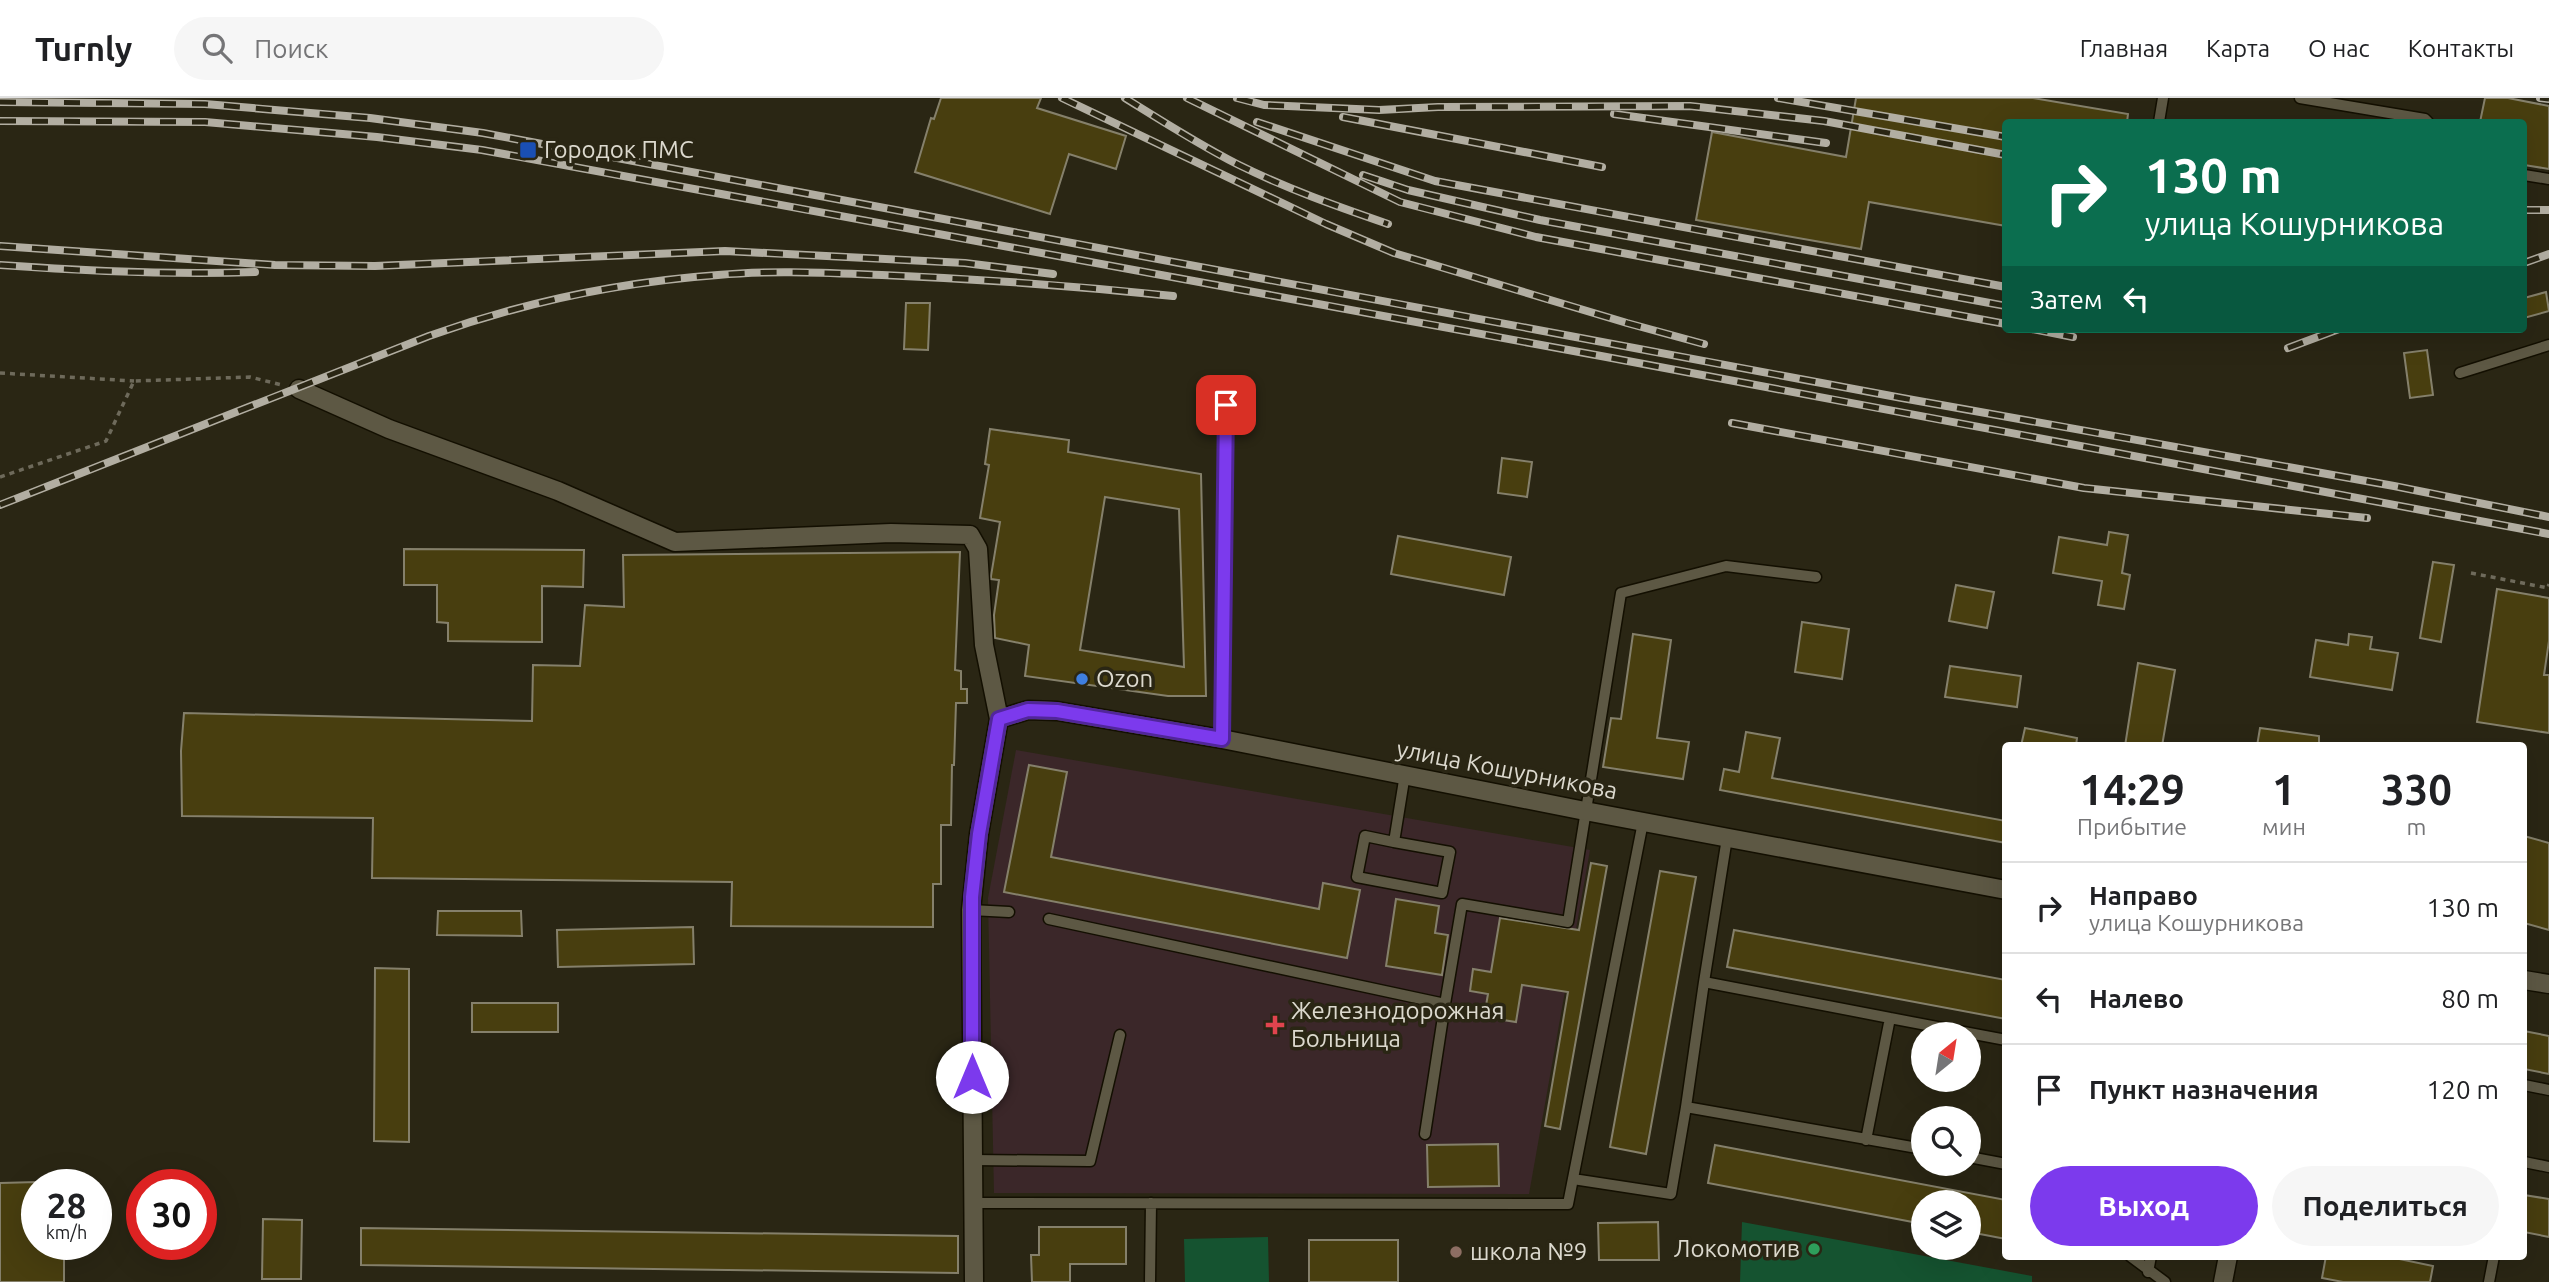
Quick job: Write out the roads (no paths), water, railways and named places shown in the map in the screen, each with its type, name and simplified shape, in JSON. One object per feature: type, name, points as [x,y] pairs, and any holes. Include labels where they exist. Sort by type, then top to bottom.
[{"type":"street","points":[[299,389],[389,429],[569,495],[675,542],[891,533],[970,535],[978,549],[984,645],[999,719],[979,834],[971,910],[974,1282]]},
{"type":"street","name":"улица Кошурникова","points":[[999,719],[1028,710],[1057,711],[1222,739],[2002,889]]},
{"type":"street","points":[[2527,981],[2549,985]]},
{"type":"street","points":[[2223,1282],[2227,1260]]},
{"type":"lane","points":[[2160,119],[2163,98]]},
{"type":"lane","points":[[2300,98],[2424,119]]},
{"type":"lane","points":[[2527,175],[2549,179]]},
{"type":"lane","points":[[2460,373],[2549,345]]},
{"type":"lane","points":[[1222,739],[1226,405]]},
{"type":"lane","points":[[1425,1135],[1462,904],[1568,922],[1621,593],[1726,566],[1816,577]]},
{"type":"lane","points":[[1394,842],[1405,774]]},
{"type":"lane","points":[[973,1203],[1568,1204],[1643,822]]},
{"type":"lane","points":[[1365,836],[1394,842],[1450,852],[1442,893],[1357,877],[1365,836]]},
{"type":"lane","points":[[1573,1179],[1671,1194],[1727,838]]},
{"type":"lane","points":[[971,910],[1009,912]]},
{"type":"lane","points":[[1048,919],[1445,1004]]},
{"type":"lane","points":[[1704,982],[2002,1039]]},
{"type":"lane","points":[[1866,1140],[1890,1018]]},
{"type":"lane","points":[[973,1160],[1090,1161],[1120,1035]]},
{"type":"lane","points":[[2527,1086],[2549,1090]]},
{"type":"lane","points":[[1686,1107],[1911,1147]]},
{"type":"lane","points":[[1981,1159],[2002,1163]]},
{"type":"lane","points":[[2527,1163],[2549,1167]]},
{"type":"lane","points":[[1150,1282],[1151,1203]]},
{"type":"lane","points":[[2134,1260],[2165,1282]]},
{"type":"lane","points":[[2148,1272],[2150,1260]]},
{"type":"lane","points":[[2489,1282],[2493,1260]]},
{"type":"railway","points":[[1062,98],[1326,224],[1394,253],[1704,344]]},
{"type":"railway","points":[[1125,98],[1255,173],[1388,224]]},
{"type":"railway","points":[[1187,98],[1400,202],[1536,237],[2002,323]]},
{"type":"railway","points":[[1237,98],[1264,105],[1379,110],[1438,107],[1690,106],[1824,121],[2002,154]]},
{"type":"railway","points":[[1778,98],[2002,136]]},
{"type":"railway","points":[[2540,98],[2549,99]]},
{"type":"railway","points":[[0,102],[205,104],[370,118],[483,133],[1902,398],[2394,486],[2549,517]]},
{"type":"railway","points":[[1614,114],[1826,143]]},
{"type":"railway","points":[[1343,117],[1602,167]]},
{"type":"railway","points":[[0,121],[205,122],[377,137],[482,150],[2549,534]]},
{"type":"railway","points":[[1257,122],[1435,181],[2002,286]]},
{"type":"railway","points":[[1363,175],[1408,190],[1540,220],[2002,305]]},
{"type":"railway","points":[[2527,210],[2549,210]]},
{"type":"railway","points":[[0,246],[275,265],[375,266],[725,251],[965,263],[1053,274]]},
{"type":"railway","points":[[2527,262],[2549,254]]},
{"type":"railway","points":[[0,265],[128,272],[255,272]]},
{"type":"railway","points":[[0,505],[429,336],[535,304],[608,289],[681,278],[800,272],[991,281],[1173,296]]},
{"type":"railway","points":[[2052,333],[2073,337]]},
{"type":"railway","points":[[2288,348],[2328,333]]},
{"type":"railway","points":[[1732,423],[2084,488],[2367,518]]},
{"type":"place","name":"Городок ПМС","points":[[528,150]]},
{"type":"place","name":"Ozon","points":[[1082,679]]},
{"type":"place","name":"Железнодорожная Больница","points":[[1275,1025]]},
{"type":"place","name":"Локомотив","points":[[1814,1249]]},
{"type":"place","name":"школа №9","points":[[1456,1252]]}]
